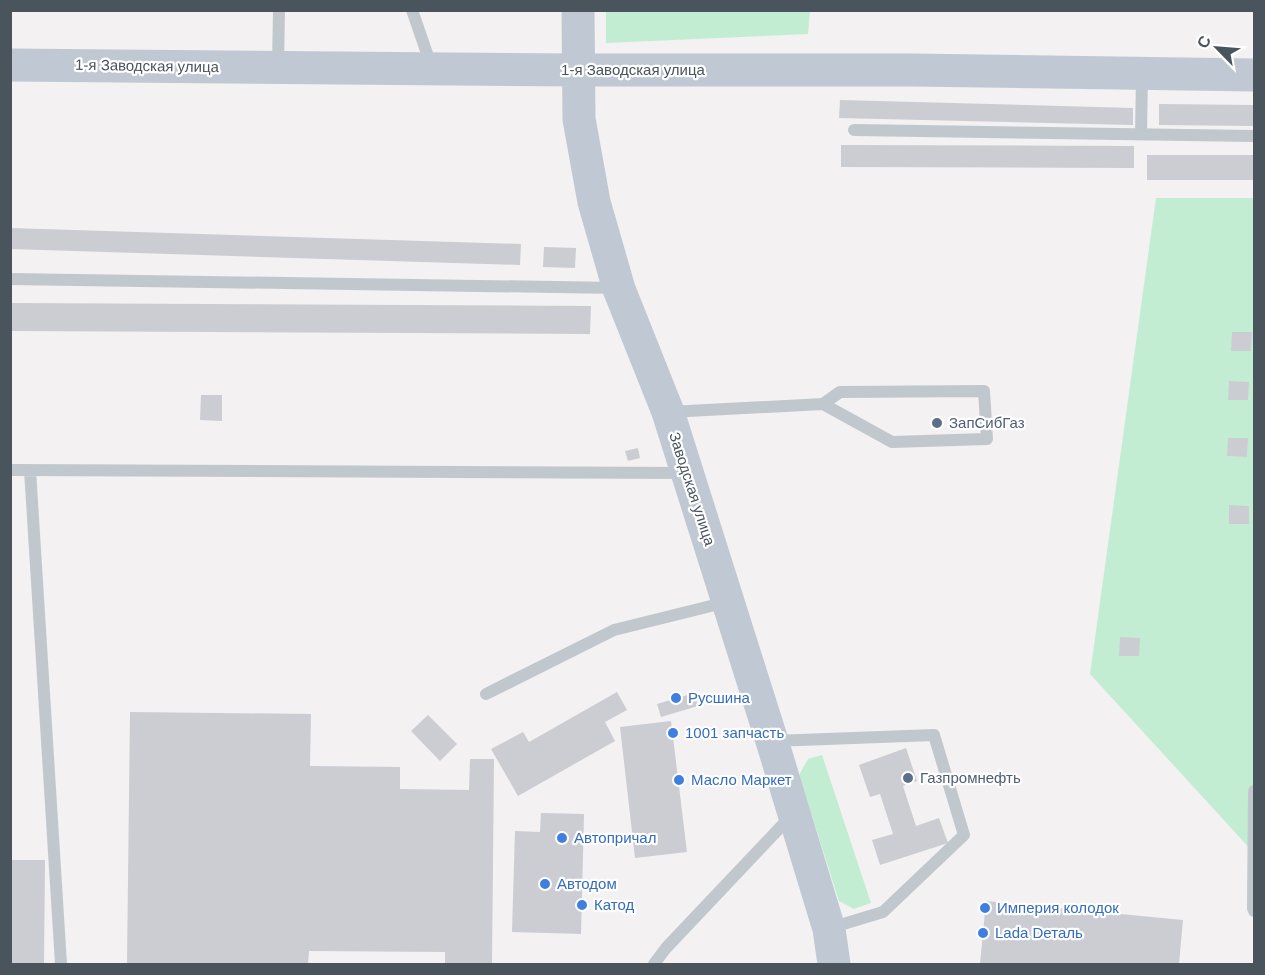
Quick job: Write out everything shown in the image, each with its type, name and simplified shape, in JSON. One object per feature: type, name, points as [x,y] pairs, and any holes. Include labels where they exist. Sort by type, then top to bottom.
[{"type":"main road","name":"Заводская улица","points":[[578,10],[579,119],[594,202],[619,288],[668,412],[772,741],[829,929],[834,964]]},
{"type":"main road","name":"1-я Заводская улица","points":[[10,65],[578,70],[912,70],[1254,75]]},
{"type":"lane","points":[[278,68],[279,10]]},
{"type":"lane","points":[[412,10],[433,69]]},
{"type":"lane","points":[[1141,134],[1142,73]]},
{"type":"lane","points":[[854,130],[1254,136]]},
{"type":"lane","points":[[10,279],[619,288]]},
{"type":"lane","points":[[668,412],[823,404],[892,442],[987,439],[984,391],[840,392],[823,404]]},
{"type":"lane","points":[[10,470],[687,472]]},
{"type":"lane","points":[[30,470],[61,964]]},
{"type":"lane","points":[[486,694],[614,630],[728,602]]},
{"type":"lane","points":[[772,741],[934,735],[964,835],[883,912],[829,929]]},
{"type":"lane","points":[[1254,791],[1254,911]]},
{"type":"lane","points":[[654,964],[666,948],[794,813]]},
{"type":"green space","points":[[606,10],[810,11],[808,34],[606,43]]},
{"type":"green space","points":[[1156,198],[1254,198],[1254,853],[1090,674]]},
{"type":"green space","points":[[822,755],[871,903],[854,909],[839,901],[799,775],[808,759]]},
{"type":"building","points":[[840,100],[1133,108],[1133,125],[839,118]]},
{"type":"building","points":[[1159,104],[1254,105],[1254,126],[1159,125]]},
{"type":"building","points":[[841,145],[1134,146],[1134,168],[841,167]]},
{"type":"building","points":[[1147,155],[1254,155],[1254,180],[1147,180]]},
{"type":"building","points":[[10,228],[521,244],[520,265],[10,249]]},
{"type":"building","points":[[544,247],[576,248],[575,268],[543,267]]},
{"type":"building","points":[[10,303],[591,306],[590,334],[10,331]]},
{"type":"building","points":[[1232,332],[1252,332],[1251,351],[1231,351]]},
{"type":"building","points":[[1229,381],[1249,382],[1248,400],[1228,400]]},
{"type":"building","points":[[201,395],[222,395],[222,421],[200,420]]},
{"type":"building","points":[[1228,438],[1248,438],[1247,457],[1227,456]]},
{"type":"building","points":[[638,448],[640,458],[628,461],[625,451]]},
{"type":"building","points":[[1229,505],[1249,506],[1249,524],[1229,524]]},
{"type":"building","points":[[1120,637],[1140,638],[1139,656],[1119,656]]},
{"type":"building","points":[[617,692],[627,710],[605,722],[615,741],[518,796],[491,749],[523,732],[529,742]]},
{"type":"building","points":[[694,693],[698,706],[661,717],[657,704]]},
{"type":"building","points":[[130,712],[311,714],[310,766],[400,767],[400,789],[469,790],[470,759],[494,759],[492,964],[445,964],[445,952],[309,951],[308,964],[127,964]]},
{"type":"building","points":[[428,715],[457,744],[440,761],[411,731]]},
{"type":"building","points":[[671,721],[687,852],[635,858],[620,727]]},
{"type":"building","points":[[906,748],[917,781],[903,786],[916,826],[939,818],[948,843],[880,865],[872,840],[893,834],[880,794],[870,797],[859,765]]},
{"type":"building","points":[[541,813],[584,814],[581,934],[512,932],[515,831],[540,832]]},
{"type":"building","points":[[10,860],[45,860],[44,964],[10,964]]},
{"type":"building","points":[[986,901],[1183,920],[1179,964],[980,964]]},
{"type":"place","name":"ЗапСибГаз","points":[[937,423]]},
{"type":"place","name":"Русшина","points":[[676,698]]},
{"type":"place","name":"1001 запчасть","points":[[673,733]]},
{"type":"place","name":"Газпромнефть","points":[[908,778]]},
{"type":"place","name":"Масло Маркет","points":[[679,780]]},
{"type":"place","name":"Автопричал","points":[[562,838]]},
{"type":"place","name":"Автодом","points":[[545,884]]},
{"type":"place","name":"Катод","points":[[582,905]]},
{"type":"place","name":"Империя колодок","points":[[985,908]]},
{"type":"place","name":"Lada Dеталь","points":[[983,933]]}]
